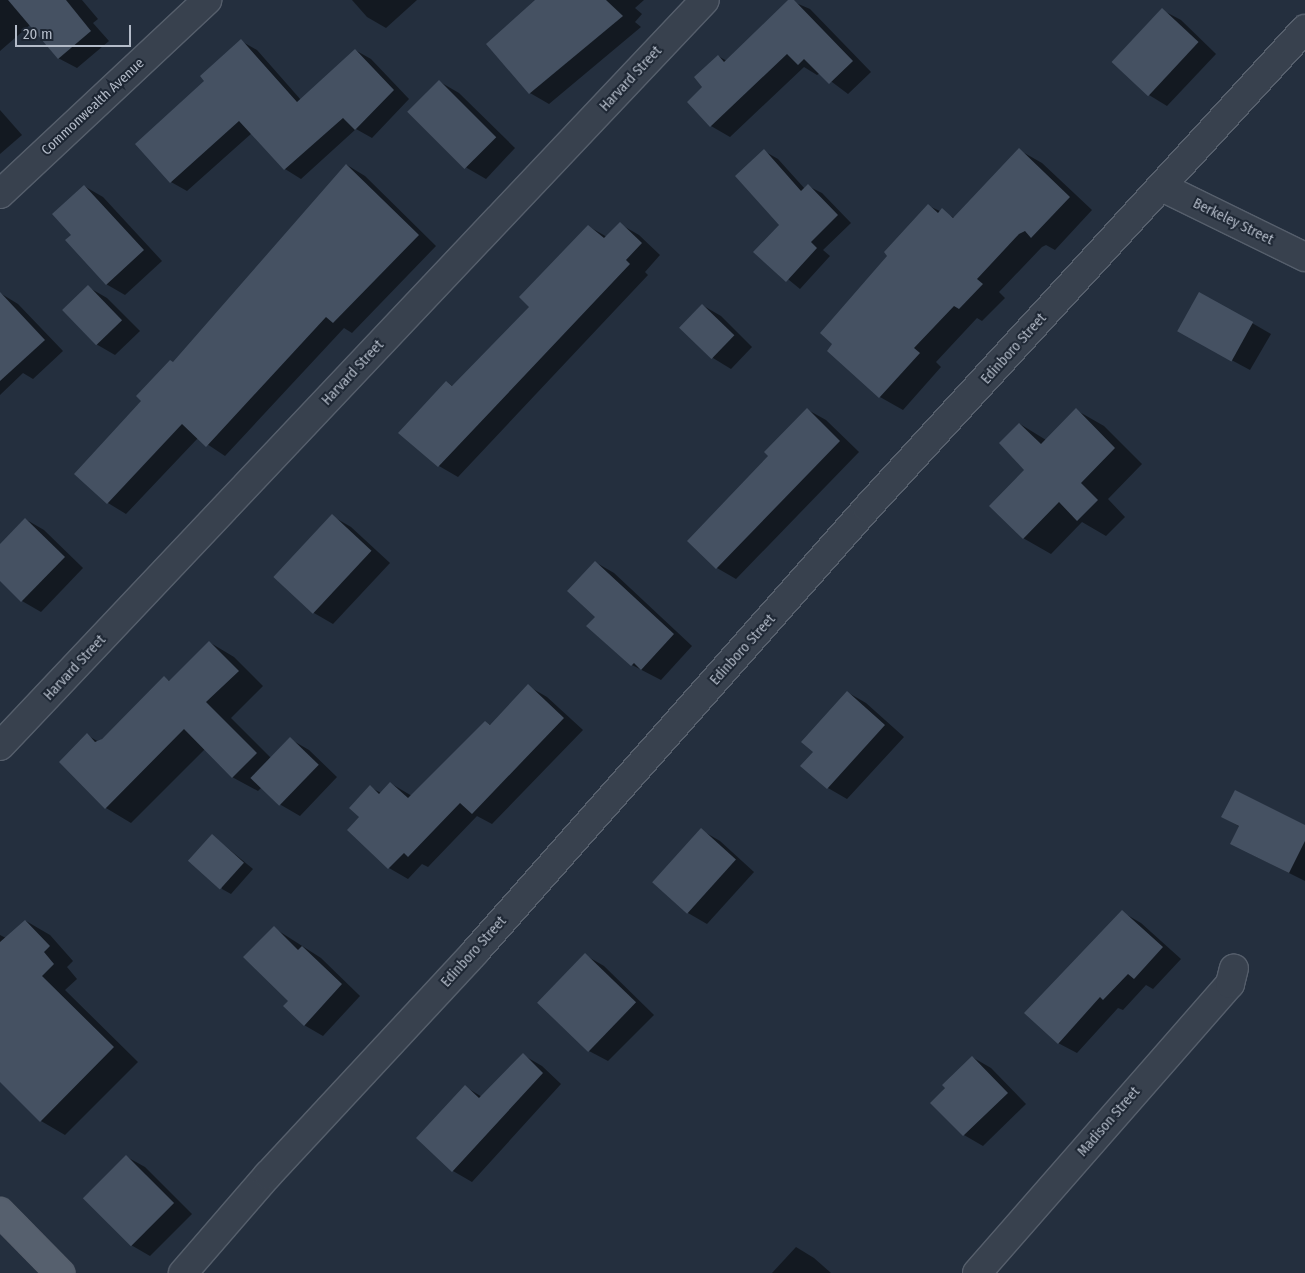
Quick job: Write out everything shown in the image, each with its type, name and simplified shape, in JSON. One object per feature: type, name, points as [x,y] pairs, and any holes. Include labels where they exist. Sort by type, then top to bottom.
[{"type":"main road","points":[[0,1212],[60,1273]]},
{"type":"street","name":"Commonwealth Avenue","points":[[0,194],[208,0]]},
{"type":"street","name":"Harvard Street","points":[[0,746],[706,0]]},
{"type":"street","name":"Edinboro Street","points":[[183,1273],[268,1175],[474,953],[867,508],[1162,187],[1305,28]]},
{"type":"street","name":"Berkeley Street","points":[[1162,187],[1305,257]]},
{"type":"street","name":"Madison Street","points":[[977,1273],[1230,984],[1234,968]]},
{"type":"building","points":[[8,0],[66,0],[91,31],[58,59]]},
{"type":"building","points":[[535,0],[606,0],[623,16],[529,94],[486,44]]},
{"type":"building","points":[[788,0],[794,0],[853,61],[829,84],[804,59],[798,65],[787,54],[710,127],[687,102],[702,87],[694,77],[718,55],[724,62]]},
{"type":"building","points":[[1162,8],[1199,42],[1148,96],[1112,62]]},
{"type":"building","points":[[241,39],[297,102],[355,49],[394,90],[355,130],[343,118],[284,170],[239,121],[170,183],[135,144],[204,81],[200,76]]},
{"type":"building","points":[[439,80],[496,137],[464,169],[407,112]]},
{"type":"building","points":[[1019,148],[1070,197],[1031,238],[1025,231],[1019,234],[977,279],[983,284],[959,309],[954,306],[914,348],[920,353],[879,398],[827,351],[832,344],[820,333],[887,256],[884,252],[928,204],[938,213],[942,208],[953,218]]},
{"type":"building","points":[[764,149],[801,191],[808,184],[838,215],[811,242],[817,248],[786,282],[753,252],[779,225],[735,176]]},
{"type":"building","points":[[346,164],[419,235],[333,323],[326,317],[206,447],[182,424],[107,504],[74,474],[141,401],[136,396],[170,360],[173,362]]},
{"type":"building","points":[[84,185],[144,250],[106,285],[65,240],[71,235],[52,214]]},
{"type":"building","points":[[620,222],[642,243],[626,260],[630,264],[438,467],[398,433],[446,381],[452,386],[529,307],[519,297],[588,225],[604,238]]},
{"type":"building","points":[[88,285],[122,320],[96,345],[62,310]]},
{"type":"building","points":[[0,292],[45,340],[0,381]]},
{"type":"building","points":[[1199,292],[1253,322],[1231,361],[1177,331]]},
{"type":"building","points":[[702,304],[734,335],[711,359],[679,328]]},
{"type":"building","points":[[807,408],[840,441],[716,569],[687,541],[768,456],[764,452]]},
{"type":"building","points":[[1076,408],[1115,448],[1081,483],[1098,500],[1077,521],[1059,502],[1023,539],[989,506],[1024,470],[999,443],[1019,423],[1041,444]]},
{"type":"building","points":[[332,514],[371,551],[313,614],[273,577]]},
{"type":"building","points":[[25,518],[65,557],[21,602],[0,581],[0,544]]},
{"type":"building","points":[[595,561],[674,634],[641,670],[634,663],[631,666],[586,626],[595,617],[567,591]]},
{"type":"building","points":[[209,641],[239,671],[206,702],[257,753],[232,778],[184,729],[105,809],[59,762],[87,733],[95,742],[102,739],[164,676],[169,681]]},
{"type":"building","points":[[528,684],[564,718],[472,814],[460,803],[408,857],[404,853],[388,869],[347,830],[359,817],[349,808],[370,785],[379,794],[390,782],[408,798],[485,721],[490,725]]},
{"type":"building","points":[[847,691],[885,725],[827,789],[800,766],[813,752],[801,742]]},
{"type":"building","points":[[290,737],[319,765],[279,806],[250,778]]},
{"type":"building","points":[[1235,790],[1305,825],[1305,841],[1289,873],[1230,844],[1239,826],[1221,817]]},
{"type":"building","points":[[701,828],[736,859],[687,914],[652,882]]},
{"type":"building","points":[[212,834],[244,863],[220,890],[188,861]]},
{"type":"building","points":[[1122,910],[1163,947],[1134,979],[1128,974],[1103,1000],[1100,997],[1058,1044],[1024,1013]]},
{"type":"building","points":[[25,920],[50,946],[44,952],[54,964],[42,976],[114,1047],[40,1122],[0,1082],[0,942]]},
{"type":"building","points":[[274,926],[298,950],[302,946],[342,984],[304,1026],[283,1006],[288,1001],[243,957]]},
{"type":"building","points":[[585,953],[636,1002],[588,1052],[537,1003]]},
{"type":"building","points":[[523,1053],[543,1073],[452,1172],[416,1138],[465,1085],[479,1098]]},
{"type":"building","points":[[972,1056],[1008,1093],[963,1136],[930,1103],[945,1088],[942,1085]]},
{"type":"building","points":[[126,1155],[174,1203],[131,1246],[83,1198]]}]
